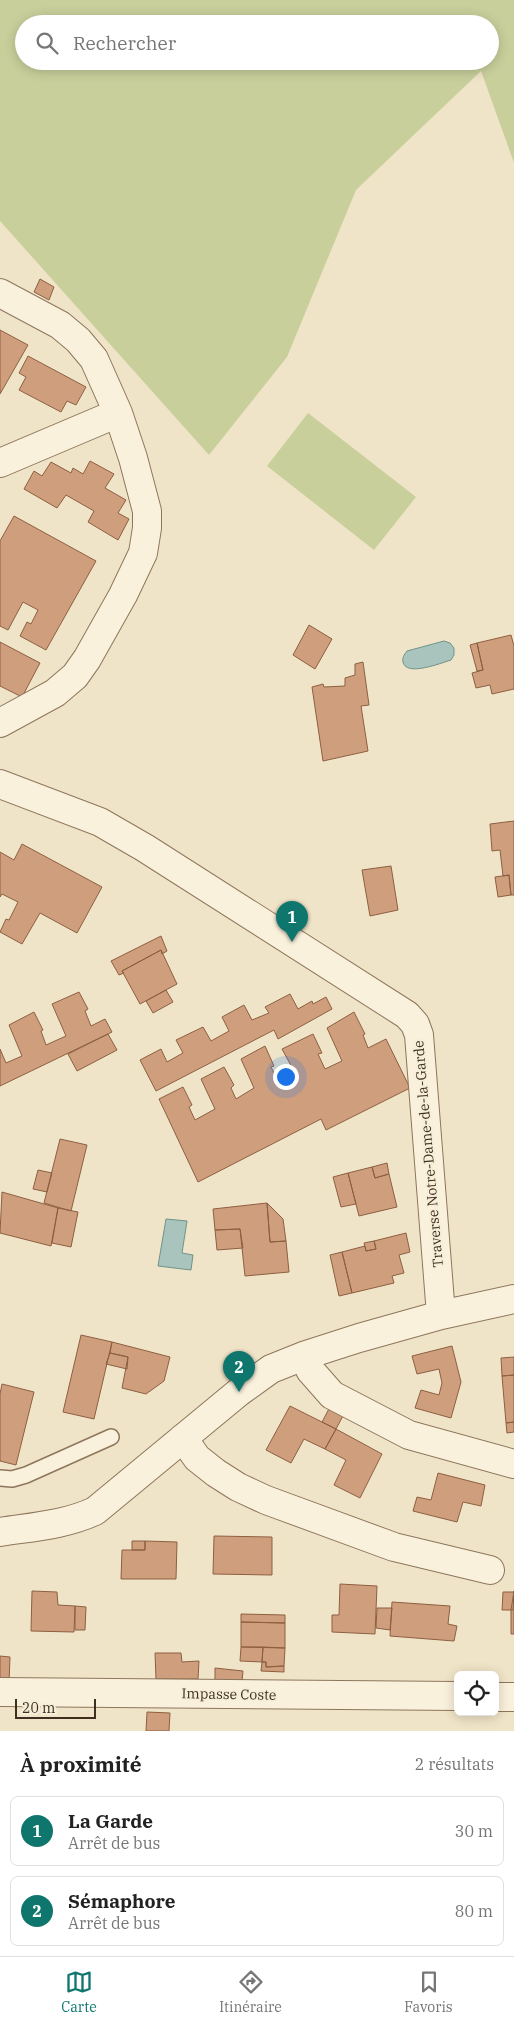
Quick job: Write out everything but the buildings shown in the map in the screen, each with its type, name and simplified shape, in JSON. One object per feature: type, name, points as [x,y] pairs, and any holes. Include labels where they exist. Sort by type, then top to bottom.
[{"type":"street","points":[[0,292],[60,325],[78,340],[94,359],[118,413],[133,458],[147,511],[147,528],[143,554],[123,595],[87,659],[75,676],[55,693],[0,723]]},
{"type":"street","points":[[0,463],[118,413]]},
{"type":"street","name":"Traverse Notre-Dame-de-la-Garde","points":[[0,784],[100,822],[130,839],[407,1015],[415,1024],[419,1035],[441,1315]]},
{"type":"street","points":[[0,1532],[60,1523],[81,1518],[95,1511],[239,1392],[271,1369],[306,1354],[441,1315],[514,1299]]},
{"type":"street","points":[[306,1354],[310,1370],[332,1395],[409,1435],[514,1464]]},
{"type":"street","points":[[183,1438],[197,1458],[216,1473],[238,1487],[266,1500],[394,1546],[490,1570]]},
{"type":"street","name":"Impasse Coste","points":[[0,1692],[454,1696]]},
{"type":"street","points":[[499,1697],[514,1697]]},
{"type":"lane","points":[[0,1478],[12,1479],[26,1475],[111,1437]]},
{"type":"green space","points":[[0,0],[514,0],[514,163],[481,71],[356,190],[287,357],[209,455],[0,221]]},
{"type":"green space","points":[[308,413],[416,497],[374,550],[267,466]]},
{"type":"water","points":[[444,641],[450,643],[454,648],[454,655],[451,660],[417,669],[406,666],[403,662],[407,651]]},
{"type":"water","points":[[166,1219],[187,1221],[182,1253],[193,1255],[191,1270],[158,1266]]},
{"type":"place","name":"La Garde","points":[[292,942]]},
{"type":"place","name":"Sémaphore","points":[[239,1392]]}]
